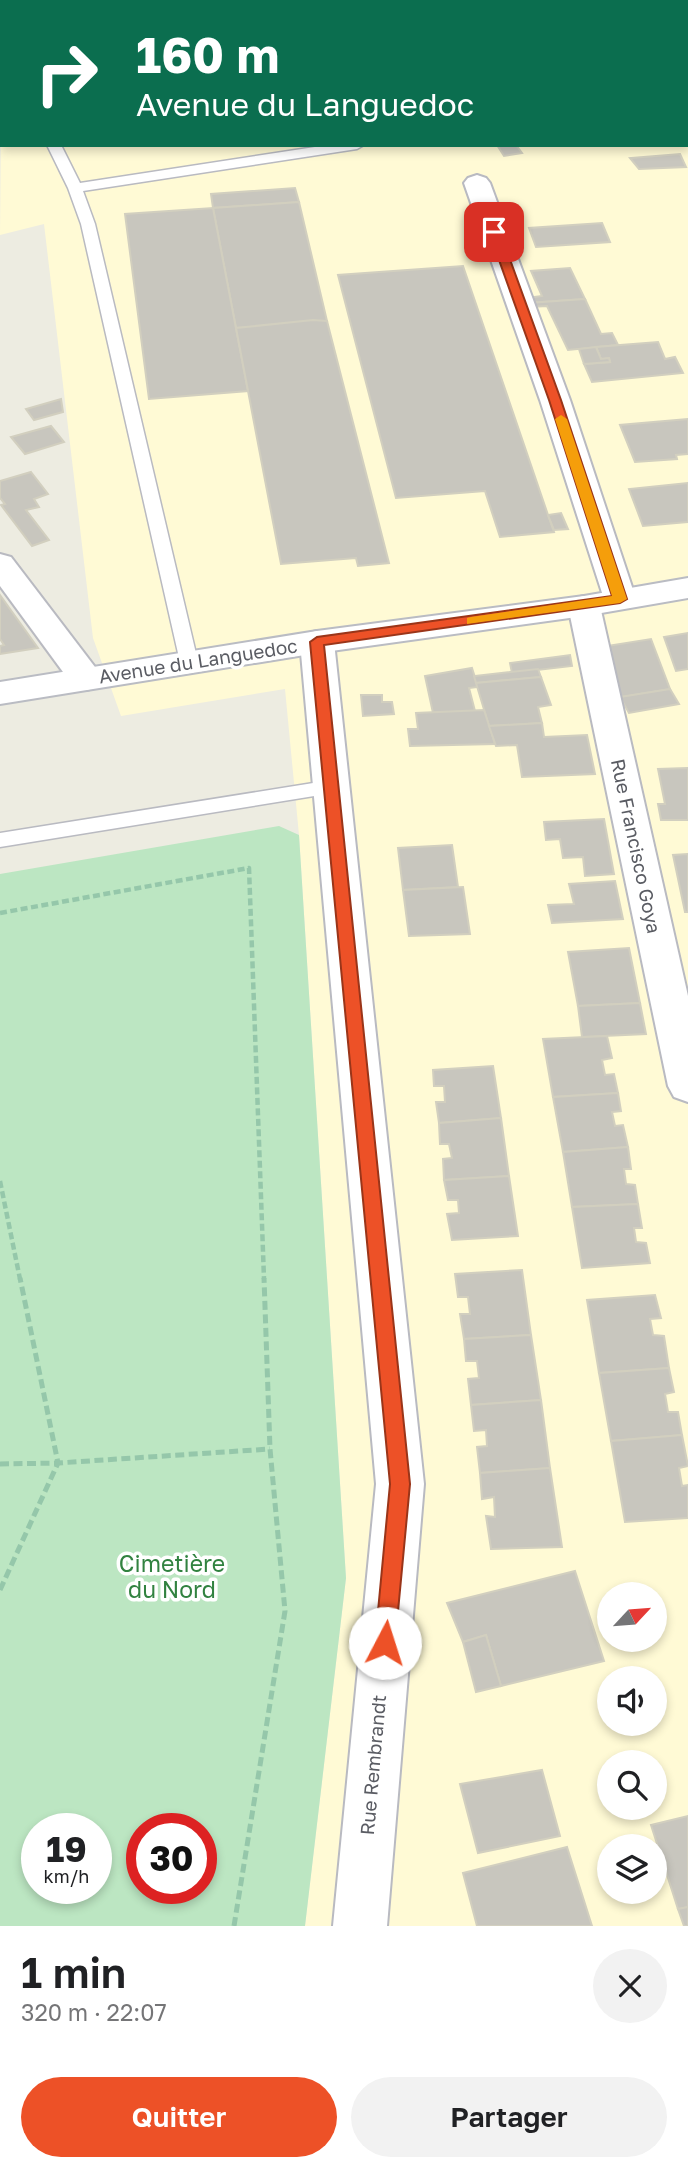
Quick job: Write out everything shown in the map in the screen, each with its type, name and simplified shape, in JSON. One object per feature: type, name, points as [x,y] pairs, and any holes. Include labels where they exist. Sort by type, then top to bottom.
[{"type":"street","points":[[477,183],[555,400],[620,599]]},
{"type":"street","points":[[0,564],[86,679]]},
{"type":"street","name":"Avenue du Languedoc","points":[[0,693],[317,642],[584,606],[688,588]]},
{"type":"street","name":"Rue Francisco Goya","points":[[584,606],[688,1086]]},
{"type":"street","name":"Rue Rembrandt","points":[[317,642],[400,1484],[360,1926]]},
{"type":"lane","points":[[55,147],[75,188],[88,224],[188,662]]},
{"type":"lane","points":[[75,188],[344,147]]},
{"type":"lane","points":[[0,840],[332,787]]},
{"type":"path","points":[[0,913],[249,868],[270,1449],[285,1611],[234,1926]]},
{"type":"path","points":[[0,1181],[58,1463],[0,1590]]},
{"type":"path","points":[[0,1464],[58,1463],[270,1449]]},
{"type":"shaded area","points":[[1,147],[688,147],[688,1926],[305,1926],[346,1578],[299,835],[285,689],[121,716],[93,638],[44,224],[0,235]]},
{"type":"green space","name":"Cimetière du Nord","points":[[279,826],[299,835],[346,1578],[305,1926],[0,1926],[0,874]]},
{"type":"building","points":[[498,147],[518,147],[522,153],[504,156]]},
{"type":"building","points":[[680,154],[686,167],[639,169],[630,158]]},
{"type":"building","points":[[295,188],[299,202],[213,208],[211,194]]},
{"type":"building","points":[[299,202],[327,321],[236,328],[213,208]]},
{"type":"building","points":[[213,208],[248,391],[149,399],[125,214]]},
{"type":"building","points":[[602,223],[610,242],[536,247],[529,228]]},
{"type":"building","points":[[463,266],[554,532],[500,537],[485,491],[396,498],[338,275]]},
{"type":"building","points":[[570,268],[585,299],[528,303],[526,298],[542,296],[531,271]]},
{"type":"building","points":[[585,299],[601,334],[612,333],[618,345],[568,350],[547,306],[530,307],[528,303]]},
{"type":"building","points":[[327,321],[389,563],[358,566],[356,558],[281,564],[236,328]]},
{"type":"building","points":[[658,342],[665,359],[675,357],[683,373],[592,382],[584,364],[610,362],[609,358],[601,359],[596,347]]},
{"type":"building","points":[[596,347],[601,359],[609,358],[610,362],[584,364],[579,349]]},
{"type":"building","points":[[61,399],[63,412],[34,420],[26,409]]},
{"type":"building","points":[[688,419],[688,454],[676,455],[677,459],[635,462],[620,425]]},
{"type":"building","points":[[51,426],[64,442],[25,454],[11,437]]},
{"type":"building","points":[[31,472],[48,494],[34,499],[39,507],[26,510],[49,540],[32,546],[1,505],[5,504],[0,498],[0,481]]},
{"type":"building","points":[[688,483],[688,522],[643,526],[629,489]]},
{"type":"building","points":[[561,513],[568,529],[554,530],[548,515]]},
{"type":"building","points":[[0,595],[38,648],[0,654],[0,646],[4,645],[0,639]]},
{"type":"building","points":[[688,633],[688,669],[676,671],[664,637]]},
{"type":"building","points":[[651,639],[670,689],[616,698],[607,646]]},
{"type":"building","points":[[570,655],[572,666],[512,673],[510,663]]},
{"type":"building","points":[[472,668],[478,687],[469,688],[475,711],[433,713],[425,676]]},
{"type":"building","points":[[538,669],[541,677],[476,683],[474,676]]},
{"type":"building","points":[[541,677],[551,705],[538,707],[542,723],[489,726],[476,683]]},
{"type":"building","points":[[670,689],[679,704],[629,713],[620,697]]},
{"type":"building","points":[[361,695],[382,695],[382,702],[392,702],[394,714],[363,716]]},
{"type":"building","points":[[484,710],[495,744],[410,746],[408,729],[418,729],[416,713]]},
{"type":"building","points":[[542,723],[544,737],[587,735],[595,774],[522,777],[517,745],[496,746],[489,726]]},
{"type":"building","points":[[688,768],[688,820],[661,820],[658,804],[665,804],[658,769]]},
{"type":"building","points":[[604,819],[614,874],[585,876],[583,857],[563,858],[560,839],[546,840],[544,822]]},
{"type":"building","points":[[452,845],[458,887],[403,890],[398,848]]},
{"type":"building","points":[[688,854],[688,912],[685,912],[673,855]]},
{"type":"building","points":[[615,881],[623,919],[552,923],[548,905],[574,904],[569,884]]},
{"type":"building","points":[[463,887],[470,934],[409,936],[403,890]]},
{"type":"building","points":[[629,948],[640,1003],[578,1006],[568,952]]},
{"type":"building","points":[[640,1003],[646,1034],[582,1037],[578,1006]]},
{"type":"building","points":[[607,1036],[612,1058],[602,1060],[605,1075],[614,1074],[618,1093],[553,1097],[543,1039]]},
{"type":"building","points":[[493,1066],[501,1118],[439,1123],[436,1102],[445,1102],[444,1086],[434,1086],[433,1070]]},
{"type":"building","points":[[618,1093],[621,1111],[612,1112],[615,1126],[623,1125],[628,1147],[563,1152],[553,1097]]},
{"type":"building","points":[[501,1118],[509,1176],[444,1180],[443,1159],[452,1158],[449,1144],[440,1144],[439,1123]]},
{"type":"building","points":[[628,1147],[631,1169],[624,1169],[626,1184],[635,1185],[638,1204],[572,1207],[563,1152]]},
{"type":"building","points":[[509,1176],[518,1236],[452,1240],[447,1214],[459,1213],[458,1200],[448,1200],[444,1180]]},
{"type":"building","points":[[638,1204],[642,1228],[634,1228],[636,1242],[646,1243],[650,1263],[582,1268],[572,1207]]},
{"type":"building","points":[[522,1270],[531,1335],[464,1339],[460,1314],[470,1314],[468,1297],[458,1297],[455,1274]]},
{"type":"building","points":[[655,1295],[661,1318],[650,1319],[653,1335],[664,1336],[669,1368],[599,1373],[587,1300]]},
{"type":"building","points":[[531,1335],[541,1400],[471,1405],[468,1379],[479,1378],[477,1361],[466,1361],[464,1339]]},
{"type":"building","points":[[669,1368],[674,1392],[665,1394],[668,1412],[678,1412],[682,1435],[611,1441],[599,1373]]},
{"type":"building","points":[[541,1400],[550,1468],[480,1473],[477,1447],[487,1446],[486,1430],[474,1431],[471,1405]]},
{"type":"building","points":[[682,1435],[688,1466],[679,1468],[682,1486],[688,1485],[688,1518],[625,1522],[611,1441]]},
{"type":"building","points":[[550,1468],[562,1547],[491,1549],[486,1516],[495,1517],[494,1497],[482,1499],[480,1473]]},
{"type":"building","points":[[575,1571],[597,1639],[597,1652],[601,1652],[604,1661],[501,1686],[486,1635],[463,1642],[447,1603]]},
{"type":"building","points":[[486,1635],[501,1686],[476,1692],[463,1642]]},
{"type":"building","points":[[542,1770],[560,1836],[478,1853],[460,1784]]},
{"type":"building","points":[[688,1816],[688,1907],[678,1909],[667,1875],[667,1834],[654,1834],[651,1825]]},
{"type":"building","points":[[567,1847],[592,1926],[477,1926],[463,1873]]},
{"type":"building","points":[[688,1907],[688,1926],[684,1926],[678,1909]]},
{"type":"slow traffic","points":[[471,621],[620,599],[561,419]]},
{"type":"route","points":[[385,1643],[400,1484],[317,642],[620,599],[555,400],[494,232]]}]
